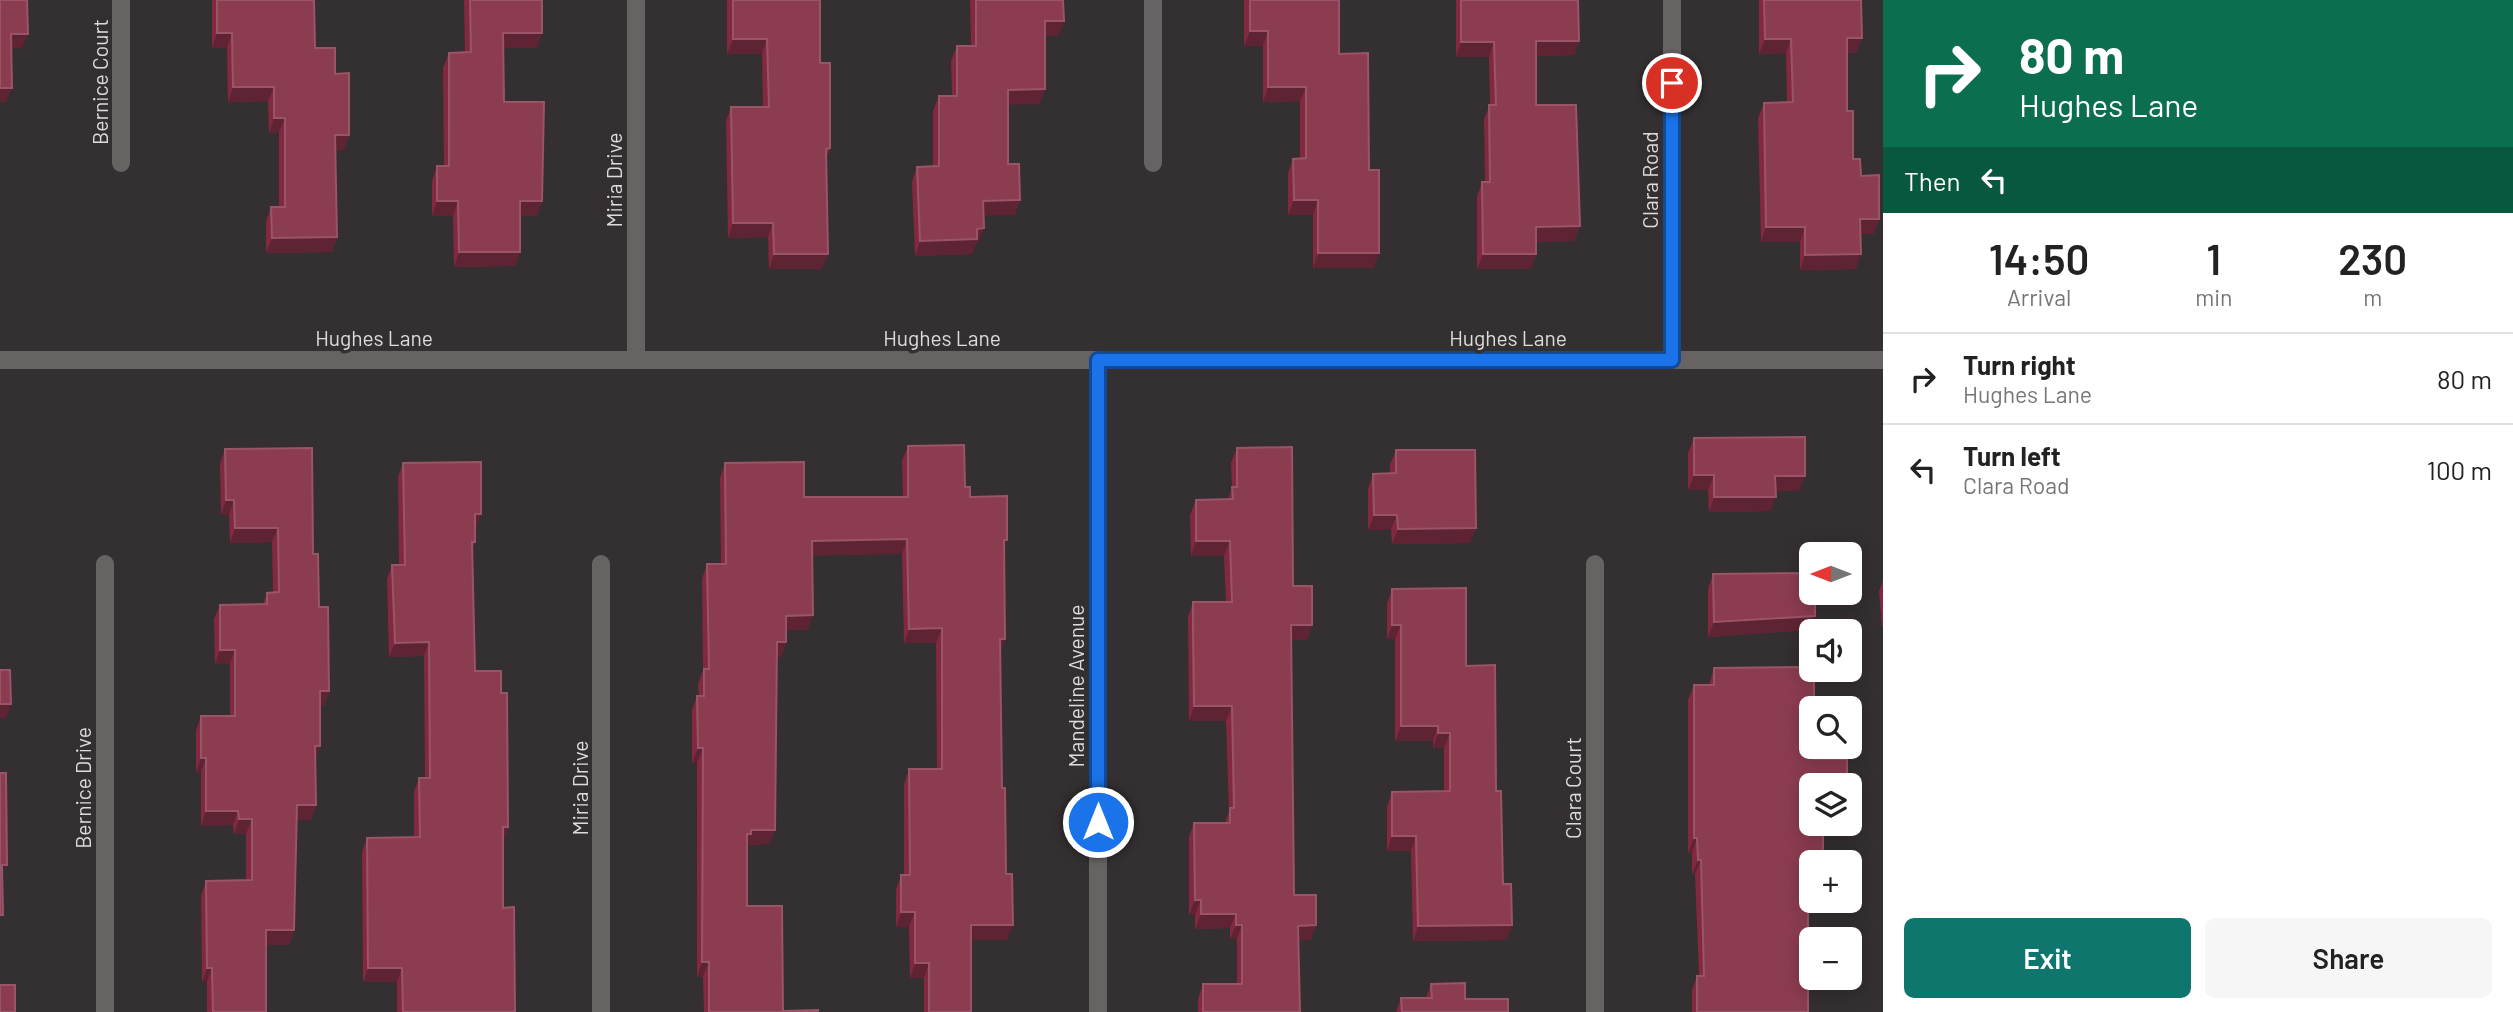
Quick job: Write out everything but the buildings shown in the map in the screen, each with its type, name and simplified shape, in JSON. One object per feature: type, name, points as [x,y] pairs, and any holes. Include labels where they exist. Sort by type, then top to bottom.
[{"type":"street","name":"Bernice Court","points":[[121,0],[121,163]]},
{"type":"street","name":"Miria Drive","points":[[636,0],[636,360]]},
{"type":"street","points":[[1153,0],[1153,163]]},
{"type":"street","name":"Clara Road","points":[[1672,0],[1672,360]]},
{"type":"street","name":"Hughes Lane","points":[[0,360],[1883,360]]},
{"type":"street","name":"Mandeline Avenue","points":[[1098,360],[1098,1012]]},
{"type":"street","name":"Bernice Drive","points":[[105,564],[105,1012]]},
{"type":"street","name":"Miria Drive","points":[[601,564],[601,1012]]},
{"type":"street","name":"Clara Court","points":[[1595,564],[1595,1012]]},
{"type":"route","points":[[1098,822],[1098,360],[1672,360],[1672,83]]}]
